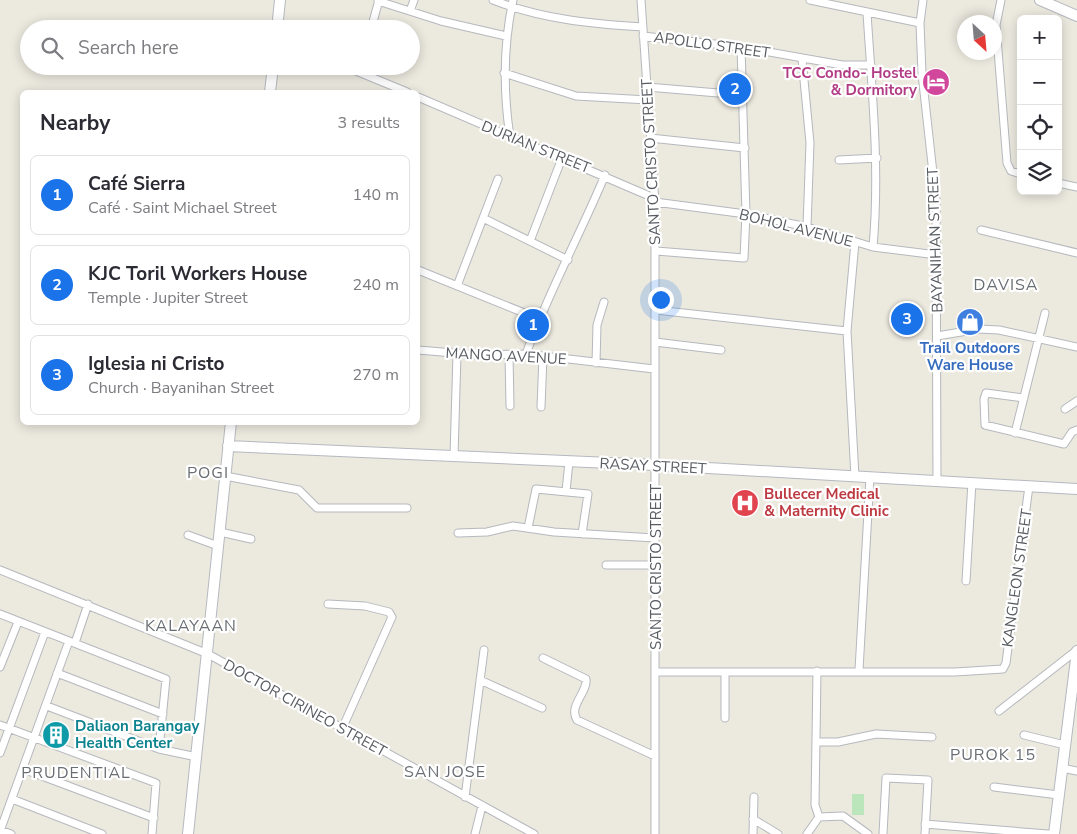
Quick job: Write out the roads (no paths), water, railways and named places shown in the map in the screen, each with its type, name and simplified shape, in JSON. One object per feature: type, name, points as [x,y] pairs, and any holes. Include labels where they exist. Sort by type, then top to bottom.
[{"type":"street","points":[[279,20],[280,0]]},
{"type":"street","points":[[373,20],[378,0],[441,22],[506,36]]},
{"type":"street","points":[[410,11],[414,0]]},
{"type":"street","points":[[493,0],[576,22],[643,27]]},
{"type":"street","name":"SANTO CRISTO STREET","points":[[641,0],[656,251],[654,369],[656,465],[655,834]]},
{"type":"street","points":[[810,0],[920,23]]},
{"type":"street","name":"BAYANIHAN STREET","points":[[923,0],[920,23],[922,74],[936,200],[937,481]]},
{"type":"street","points":[[1001,0],[997,16],[997,40],[1007,164],[1010,170],[1017,173]]},
{"type":"street","points":[[1040,0],[1057,3],[1077,16]]},
{"type":"street","points":[[510,137],[504,73],[506,36],[512,4]]},
{"type":"street","points":[[867,13],[876,158],[876,207],[873,247]]},
{"type":"street","name":"APOLLO STREET","points":[[643,36],[741,47],[802,59],[842,64],[871,65]]},
{"type":"street","points":[[656,251],[744,258],[746,214],[741,47]]},
{"type":"street","points":[[802,59],[810,143],[807,227]]},
{"type":"street","points":[[504,73],[576,96],[648,100]]},
{"type":"street","points":[[270,90],[272,75]]},
{"type":"street","points":[[371,75],[402,90]]},
{"type":"street","points":[[647,87],[742,95]]},
{"type":"street","name":"DURIAN STREET","points":[[420,98],[605,175],[654,200]]},
{"type":"street","points":[[650,138],[745,148]]},
{"type":"street","points":[[530,241],[562,158]]},
{"type":"street","points":[[839,160],[876,158]]},
{"type":"street","points":[[526,354],[539,319],[568,260],[605,175]]},
{"type":"street","points":[[456,286],[498,179]]},
{"type":"street","points":[[1062,184],[1077,188]]},
{"type":"street","name":"BOHOL AVENUE","points":[[654,200],[746,214],[807,227],[873,247],[937,255]]},
{"type":"street","points":[[483,218],[568,260]]},
{"type":"street","points":[[982,230],[1077,253]]},
{"type":"street","points":[[855,242],[847,331],[855,477]]},
{"type":"street","points":[[420,271],[539,319]]},
{"type":"street","points":[[596,363],[597,325],[604,302]]},
{"type":"street","points":[[656,310],[847,331]]},
{"type":"street","points":[[1015,433],[1045,313]]},
{"type":"street","points":[[937,336],[979,329],[999,330],[1077,347]]},
{"type":"street","points":[[655,342],[721,350]]},
{"type":"street","name":"MANGO AVENUE","points":[[420,350],[457,354],[526,354],[654,369]]},
{"type":"street","points":[[454,456],[457,354]]},
{"type":"street","points":[[510,355],[510,406]]},
{"type":"street","points":[[541,406],[543,356]]},
{"type":"street","points":[[1024,398],[990,392],[984,397],[985,425],[1064,444],[1072,432],[1077,430]]},
{"type":"street","points":[[1065,409],[1077,401]]},
{"type":"street","points":[[188,834],[231,425]]},
{"type":"street","name":"RASAY STREET","points":[[228,446],[656,465],[1077,489]]},
{"type":"street","points":[[566,491],[569,462]]},
{"type":"street","points":[[225,476],[299,490],[317,508],[407,508]]},
{"type":"street","points":[[656,672],[859,670],[870,477]]},
{"type":"street","points":[[966,581],[972,482]]},
{"type":"street","name":"KANGLEON STREET","points":[[859,670],[955,672],[1002,668],[1006,663],[1029,486]]},
{"type":"street","points":[[528,528],[536,489],[566,491],[588,494],[582,534]]},
{"type":"street","points":[[458,533],[487,532],[513,526],[582,534],[655,538]]},
{"type":"street","points":[[220,532],[251,538]]},
{"type":"street","points":[[188,535],[218,546]]},
{"type":"street","points":[[606,565],[655,565]]},
{"type":"street","name":"DOCTOR CIRINEO STREET","points":[[0,570],[208,654],[534,834]]},
{"type":"street","points":[[11,834],[0,831],[47,706],[57,673],[88,604]]},
{"type":"street","points":[[328,604],[365,606],[389,612],[392,617],[342,729]]},
{"type":"street","points":[[0,614],[166,679],[159,749]]},
{"type":"street","points":[[0,667],[18,622]]},
{"type":"street","points":[[0,753],[45,632]]},
{"type":"street","points":[[466,797],[484,650]]},
{"type":"street","points":[[999,712],[1077,651]]},
{"type":"street","points":[[1054,834],[1065,745],[1074,712],[1077,651]]},
{"type":"street","points":[[543,658],[586,678],[587,683],[575,708],[574,715],[577,720],[655,756]]},
{"type":"street","points":[[817,671],[815,805],[819,817]]},
{"type":"street","points":[[725,672],[725,718]]},
{"type":"street","points":[[57,673],[163,714]]},
{"type":"street","points":[[480,680],[542,708]]},
{"type":"street","points":[[47,706],[159,749],[197,757]]},
{"type":"street","points":[[0,725],[156,783],[152,834]]},
{"type":"street","points":[[816,742],[838,742],[876,734],[932,737]]},
{"type":"street","points":[[1024,735],[1065,745]]},
{"type":"street","points":[[23,768],[154,818]]},
{"type":"street","points":[[1062,768],[1077,771]]},
{"type":"street","points":[[883,834],[886,778],[928,780],[925,834]]},
{"type":"street","points":[[994,787],[1059,794]]},
{"type":"street","points":[[753,834],[754,797]]},
{"type":"street","points":[[12,799],[102,834]]},
{"type":"street","points":[[475,834],[482,806]]},
{"type":"street","points":[[819,817],[843,816],[868,834]]},
{"type":"street","points":[[807,834],[819,817]]},
{"type":"street","points":[[753,819],[778,834]]},
{"type":"street","points":[[925,824],[1048,834]]},
{"type":"place","name":"TCC Condo- Hostel & Dormitory","points":[[936,82]]},
{"type":"place","name":"KJC Toril Workers House","points":[[735,89]]},
{"type":"place","name":"Iglesia ni Cristo","points":[[907,319]]},
{"type":"place","name":"Trail Outdoors Ware House","points":[[970,322]]},
{"type":"place","name":"Café Sierra","points":[[533,325]]},
{"type":"place","name":"Bullecer Medical & Maternity Clinic","points":[[745,503]]},
{"type":"place","name":"Daliaon Barangay Health Center","points":[[56,735]]},
{"type":"district","name":"DAVISA","points":[[1006,285]]},
{"type":"district","name":"POGI","points":[[208,473]]},
{"type":"district","name":"KALAYAAN","points":[[191,626]]},
{"type":"district","name":"PUROK 15","points":[[993,755]]},
{"type":"district","name":"SAN JOSE","points":[[445,772]]},
{"type":"district","name":"PRUDENTIAL","points":[[76,773]]}]
